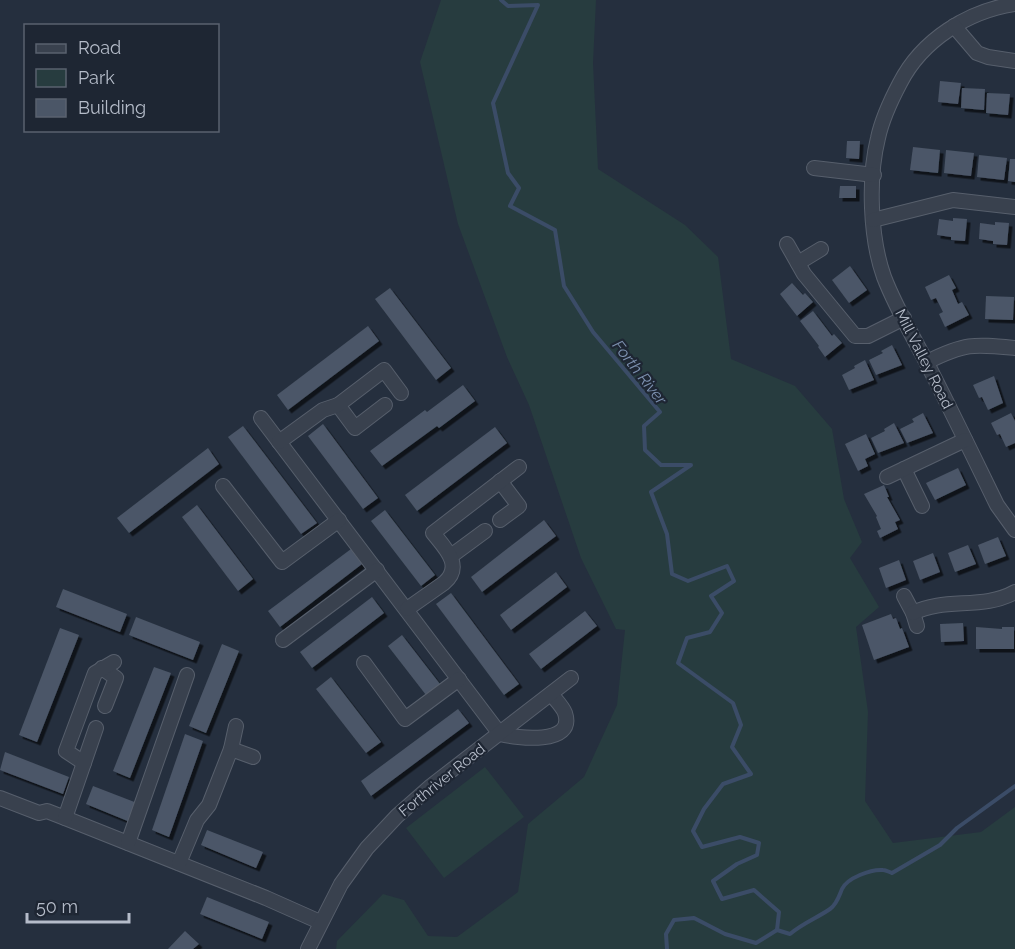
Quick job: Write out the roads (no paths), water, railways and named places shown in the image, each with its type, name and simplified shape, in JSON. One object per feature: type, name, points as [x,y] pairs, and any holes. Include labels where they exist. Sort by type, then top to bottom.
[{"type":"street","name":"Mill Valley Road","points":[[1012,521],[965,440],[885,278],[878,257],[873,220],[878,138],[890,102],[905,72],[930,43],[954,26],[996,7],[1015,4]]},
{"type":"street","points":[[954,26],[977,53],[1015,61]]},
{"type":"street","points":[[814,168],[874,175]]},
{"type":"street","points":[[873,220],[953,200],[1015,207]]},
{"type":"street","points":[[787,244],[804,274],[855,336],[868,336],[904,318]]},
{"type":"street","points":[[798,263],[821,249]]},
{"type":"street","points":[[927,362],[964,346],[982,344],[1015,348]]},
{"type":"street","points":[[279,442],[323,410],[338,405],[384,370],[401,393]]},
{"type":"street","points":[[338,405],[355,428],[386,405]]},
{"type":"street","points":[[261,418],[500,734]]},
{"type":"street","points":[[887,477],[965,440]]},
{"type":"street","points":[[407,609],[450,579],[453,572],[451,556],[433,533],[519,467]]},
{"type":"street","points":[[904,469],[922,506]]},
{"type":"street","points":[[500,481],[519,506],[500,520]]},
{"type":"street","points":[[223,486],[282,562],[339,520]]},
{"type":"street","points":[[451,556],[485,531]]},
{"type":"street","points":[[283,640],[377,570]]},
{"type":"street","points":[[904,596],[915,620],[923,608],[978,603],[1005,597],[1015,592]]},
{"type":"street","points":[[364,663],[405,719],[459,679]]},
{"type":"street","points":[[84,763],[66,751],[95,674],[108,665],[116,678],[105,706]]},
{"type":"street","points":[[128,843],[187,675]]},
{"type":"street","name":"Forthriver Road","points":[[308,949],[340,884],[378,836],[416,799],[571,678]]},
{"type":"street","name":"Forthriver Road","points":[[500,734],[520,737],[551,737],[558,734],[566,720],[565,712],[551,694]]},
{"type":"street","points":[[179,863],[197,820],[209,805],[231,749],[236,726]]},
{"type":"street","points":[[65,818],[96,728]]},
{"type":"street","points":[[231,749],[253,757]]},
{"type":"street","points":[[0,798],[39,813],[47,812],[65,818],[266,898],[320,922]]},
{"type":"waterway","name":"Forth River","points":[[501,0],[508,6],[538,5],[493,103],[508,173],[519,188],[510,206],[555,230],[564,286],[593,332],[660,412],[644,426],[645,450],[661,465],[691,465],[651,492],[667,534],[672,574],[688,581],[727,566],[734,581],[711,596],[722,613],[710,632],[687,638],[678,663],[733,703],[741,725],[732,747],[751,774],[723,784],[704,809],[693,831],[702,847],[740,837],[759,843],[757,855],[737,864],[713,881],[722,899],[754,890],[779,912],[777,930]]},
{"type":"waterway","points":[[777,930],[790,934],[830,909],[845,885],[854,878],[878,870],[892,873],[940,845],[957,828],[1015,786]]},
{"type":"waterway","name":"Forth River","points":[[667,949],[666,934],[674,920],[694,918],[725,934],[756,943],[777,930]]}]
